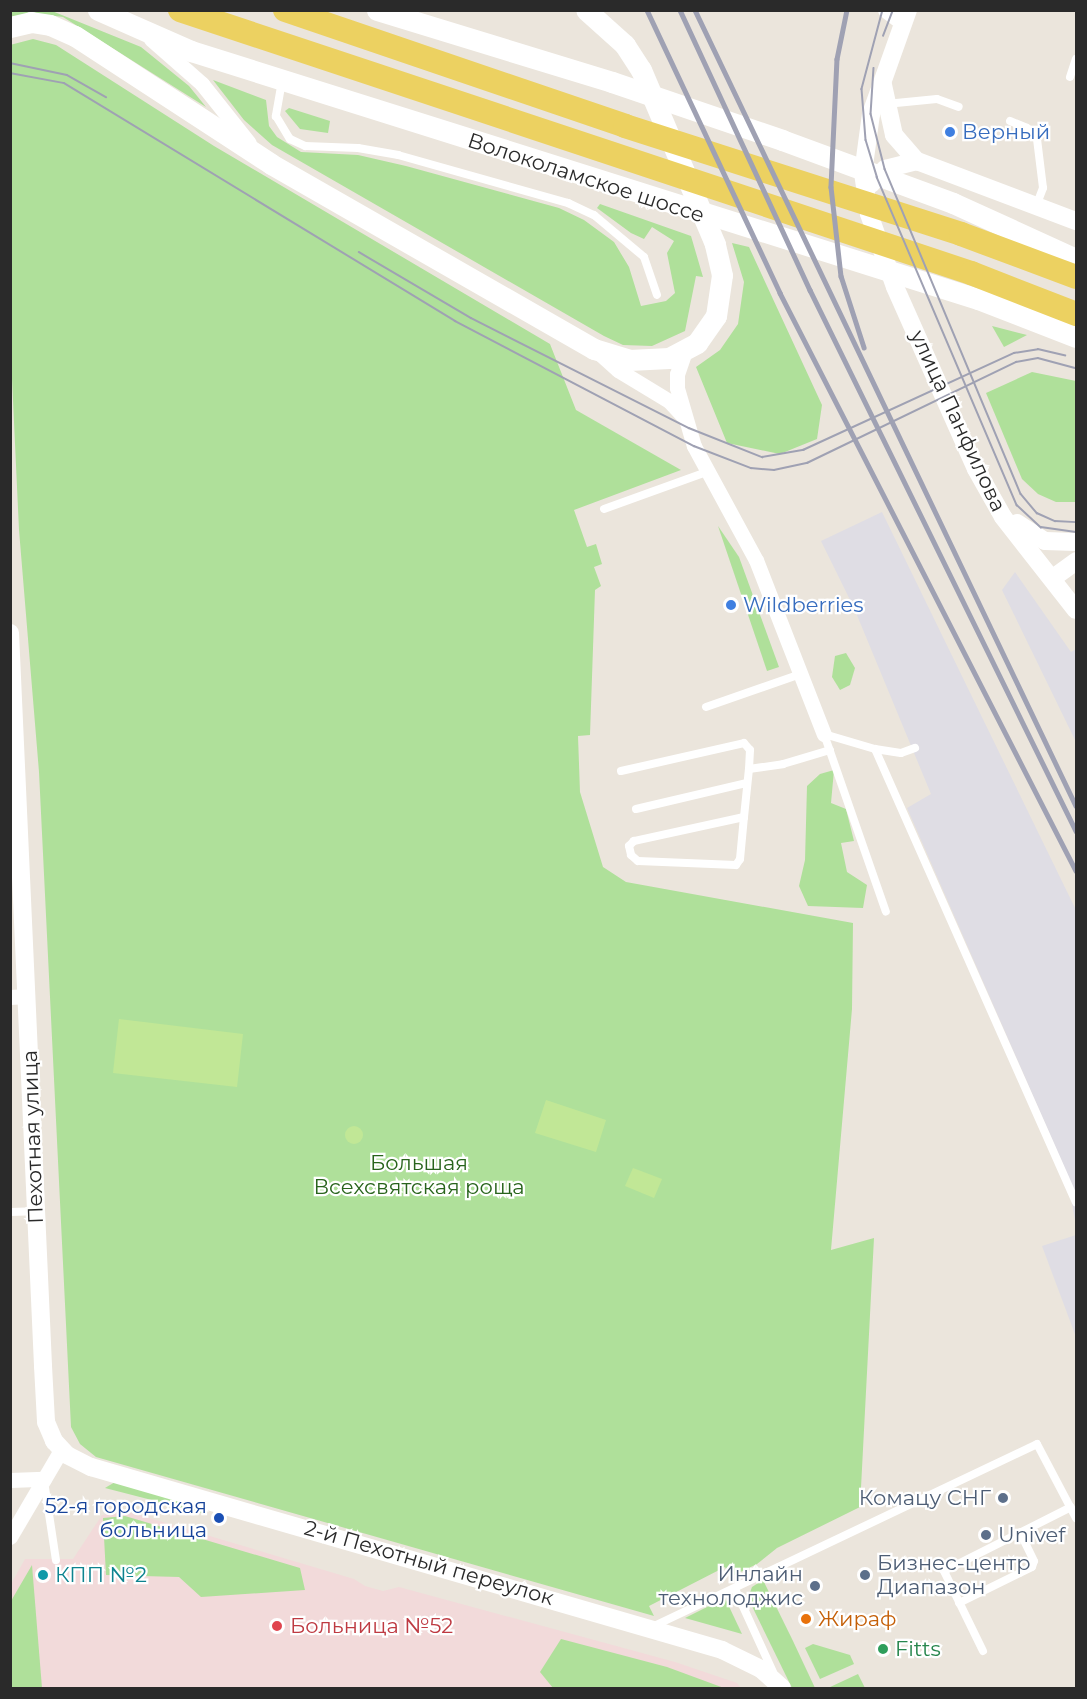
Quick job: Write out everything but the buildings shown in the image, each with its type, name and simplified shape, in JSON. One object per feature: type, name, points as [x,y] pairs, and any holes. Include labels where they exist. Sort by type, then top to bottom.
[{"type":"main road","name":"Волоколамское шоссе","points":[[98,10],[190,51],[645,197],[978,299],[1077,337]]},
{"type":"main road","name":"Волоколамское шоссе","points":[[180,10],[971,273],[1077,314]]},
{"type":"main road","points":[[285,10],[625,126],[961,234],[1077,277]]},
{"type":"main road","points":[[377,10],[612,81],[953,203],[1077,259]]},
{"type":"main road","points":[[10,27],[31,22],[50,25],[75,36],[271,164],[594,349],[640,360],[669,358],[685,351],[708,333],[719,307],[722,274],[715,244],[641,70],[625,45],[586,10]]},
{"type":"street","points":[[885,10],[905,17]]},
{"type":"street","name":"улица Панфилова","points":[[905,17],[884,74],[866,140],[867,207],[895,287],[976,469],[1017,536],[1077,610]]},
{"type":"street","points":[[137,27],[202,84],[239,132],[271,164]]},
{"type":"street","points":[[884,74],[884,105],[894,135],[917,161],[1077,221]]},
{"type":"street","points":[[867,207],[871,184],[885,169],[917,161]]},
{"type":"street","points":[[594,349],[618,370],[669,401],[684,417]]},
{"type":"street","points":[[685,351],[677,374],[684,417],[706,472],[756,560],[824,734]]},
{"type":"street","points":[[996,503],[1034,536],[1058,543],[1077,542]]},
{"type":"street","points":[[1053,578],[1077,561]]},
{"type":"street","name":"Пехотная улица","points":[[10,633],[19,996],[35,1211],[46,1422],[64,1452]]},
{"type":"street","points":[[13,1527],[64,1452]]},
{"type":"street","name":"2-й Пехотный переулок","points":[[64,1452],[91,1467],[652,1628],[734,1654],[779,1685]]},
{"type":"street","points":[[10,1480],[44,1479]]},
{"type":"lane","points":[[1070,78],[1077,59]]},
{"type":"lane","points":[[283,81],[276,116],[290,140],[305,146],[358,148],[398,155],[568,203],[594,215],[644,257],[657,295]]},
{"type":"lane","points":[[884,105],[937,99],[959,107]]},
{"type":"lane","points":[[1010,121],[1027,128],[1036,139],[1042,188],[1036,206]]},
{"type":"lane","points":[[604,509],[706,472]]},
{"type":"lane","points":[[706,707],[801,674]]},
{"type":"lane","points":[[824,734],[875,749],[901,753],[915,748]]},
{"type":"lane","points":[[824,734],[886,912]]},
{"type":"lane","points":[[621,771],[744,743],[750,750],[749,769],[740,859],[731,866],[638,861],[631,855],[629,846],[634,841],[744,817]]},
{"type":"lane","points":[[875,749],[1077,1202]]},
{"type":"lane","points":[[749,769],[783,764],[830,750]]},
{"type":"lane","points":[[636,809],[747,783]]},
{"type":"lane","points":[[10,1212],[35,1211]]},
{"type":"lane","points":[[652,1628],[1037,1444],[1077,1518]]},
{"type":"lane","points":[[44,1479],[56,1560]]},
{"type":"lane","points":[[983,1651],[945,1575],[946,1568],[1071,1507]]},
{"type":"lane","points":[[959,1603],[1032,1567],[1034,1561],[1020,1532]]},
{"type":"lane","points":[[735,1588],[779,1685]]},
{"type":"shaded area","points":[[882,512],[1076,910],[1076,1226],[1066,1171],[907,808],[931,794],[854,608],[821,541]]},
{"type":"shaded area","points":[[1015,572],[1071,652],[1076,649],[1076,742],[1002,590]]},
{"type":"shaded area","points":[[1076,1235],[1076,1337],[1042,1246]]},
{"type":"shaded area","name":"Больница №52","points":[[129,1512],[354,1579],[365,1586],[383,1591],[399,1587],[675,1662],[737,1683],[741,1688],[11,1688],[11,1584],[25,1559],[73,1559],[102,1515]]},
{"type":"green space","points":[[11,11],[52,11],[141,47],[189,86],[206,107],[63,17],[33,13],[11,17]]},
{"type":"green space","name":"Большая Всехсвятская роща","points":[[33,39],[56,45],[214,146],[550,344],[576,410],[681,470],[574,510],[587,547],[596,544],[602,564],[594,567],[601,586],[595,590],[590,735],[578,736],[580,792],[603,867],[626,882],[853,923],[852,1009],[831,1250],[874,1238],[860,1507],[777,1548],[757,1564],[730,1577],[725,1567],[649,1606],[654,1616],[96,1457],[80,1444],[71,1427],[39,772],[19,530],[11,357],[10,45]]},
{"type":"green space","points":[[213,80],[266,100],[269,126],[277,137],[301,152],[358,155],[406,166],[559,208],[584,220],[614,242],[629,267],[641,306],[666,301],[675,293],[667,253],[674,241],[652,227],[644,239],[631,233],[597,208],[600,204],[691,236],[703,277],[696,276],[685,331],[652,346],[623,345],[604,336],[272,145],[244,120]]},
{"type":"green space","points":[[289,108],[330,121],[328,133],[300,129],[285,111]]},
{"type":"green space","points":[[732,243],[749,247],[822,405],[817,439],[780,454],[727,443],[696,367],[720,350],[738,324],[744,282]]},
{"type":"green space","points":[[992,326],[1027,335],[1004,347]]},
{"type":"green space","points":[[1032,372],[1076,381],[1076,502],[1056,502],[1038,494],[1022,479],[986,393]]},
{"type":"green space","points":[[718,526],[739,557],[779,667],[767,671]]},
{"type":"green space","points":[[846,653],[855,668],[850,685],[840,690],[832,677],[835,656]]},
{"type":"green space","points":[[834,770],[831,803],[846,809],[854,841],[841,843],[847,872],[867,885],[863,908],[808,906],[799,886],[805,860],[807,786],[820,774]]},
{"type":"green space","points":[[119,1019],[243,1034],[237,1087],[113,1073]]},
{"type":"green space","points":[[546,1100],[606,1120],[596,1152],[535,1133]]},
{"type":"green space","points":[[354,1126],[360,1129],[363,1135],[360,1141],[354,1144],[348,1141],[345,1135],[348,1129]]},
{"type":"green space","points":[[633,1168],[662,1179],[654,1198],[625,1186]]},
{"type":"green space","points":[[115,1482],[205,1508],[206,1514],[105,1488]]},
{"type":"green space","points":[[125,1516],[300,1568],[305,1590],[201,1597],[179,1577],[106,1575],[103,1518]]},
{"type":"green space","points":[[32,1565],[42,1688],[11,1688],[11,1601]]},
{"type":"green space","points":[[763,1580],[815,1688],[792,1688],[748,1598],[752,1587]]},
{"type":"green space","points":[[725,1598],[742,1634],[685,1618]]},
{"type":"green space","points":[[561,1639],[667,1667],[724,1688],[553,1688],[540,1672]]},
{"type":"green space","points":[[813,1644],[850,1655],[854,1664],[820,1679],[805,1648]]},
{"type":"green space","points":[[858,1674],[865,1688],[828,1688]]},
{"type":"tram line","points":[[883,10],[862,89],[866,140],[877,177],[1017,505],[1041,527],[1076,532]]},
{"type":"tram line","points":[[883,36],[893,10]]},
{"type":"tram line","points":[[10,63],[67,75],[106,97]]},
{"type":"tram line","points":[[874,68],[871,114],[885,169],[1021,494],[1037,513],[1055,521],[1076,522]]},
{"type":"tram line","points":[[10,73],[64,83],[455,321],[694,446],[751,468],[774,470],[807,463],[1016,362],[1038,358],[1076,368]]},
{"type":"tram line","points":[[359,252],[471,318],[689,428],[762,457],[803,450],[1014,353],[1038,349],[1065,355]]},
{"type":"railway","points":[[647,10],[780,293],[1076,871]]},
{"type":"railway","points":[[680,10],[810,290],[1076,831]]},
{"type":"railway","points":[[695,10],[1076,806]]},
{"type":"railway","points":[[847,10],[837,59],[831,187],[841,276],[864,347]]},
{"type":"place","name":"Верный","points":[[950,132]]},
{"type":"place","name":"Wildberries","points":[[731,605]]},
{"type":"place","name":"Комацу СНГ","points":[[1003,1498]]},
{"type":"place","name":"52-я городская больница","points":[[219,1518]]},
{"type":"place","name":"Univef","points":[[986,1535]]},
{"type":"place","name":"КПП №2","points":[[43,1575]]},
{"type":"place","name":"Бизнес-центр Диапазон","points":[[865,1575]]},
{"type":"place","name":"Инлайн технолоджис","points":[[815,1586]]},
{"type":"place","name":"Жираф","points":[[806,1619]]},
{"type":"place","name":"Больница №52","points":[[277,1626]]},
{"type":"place","name":"Fitts","points":[[883,1649]]}]
